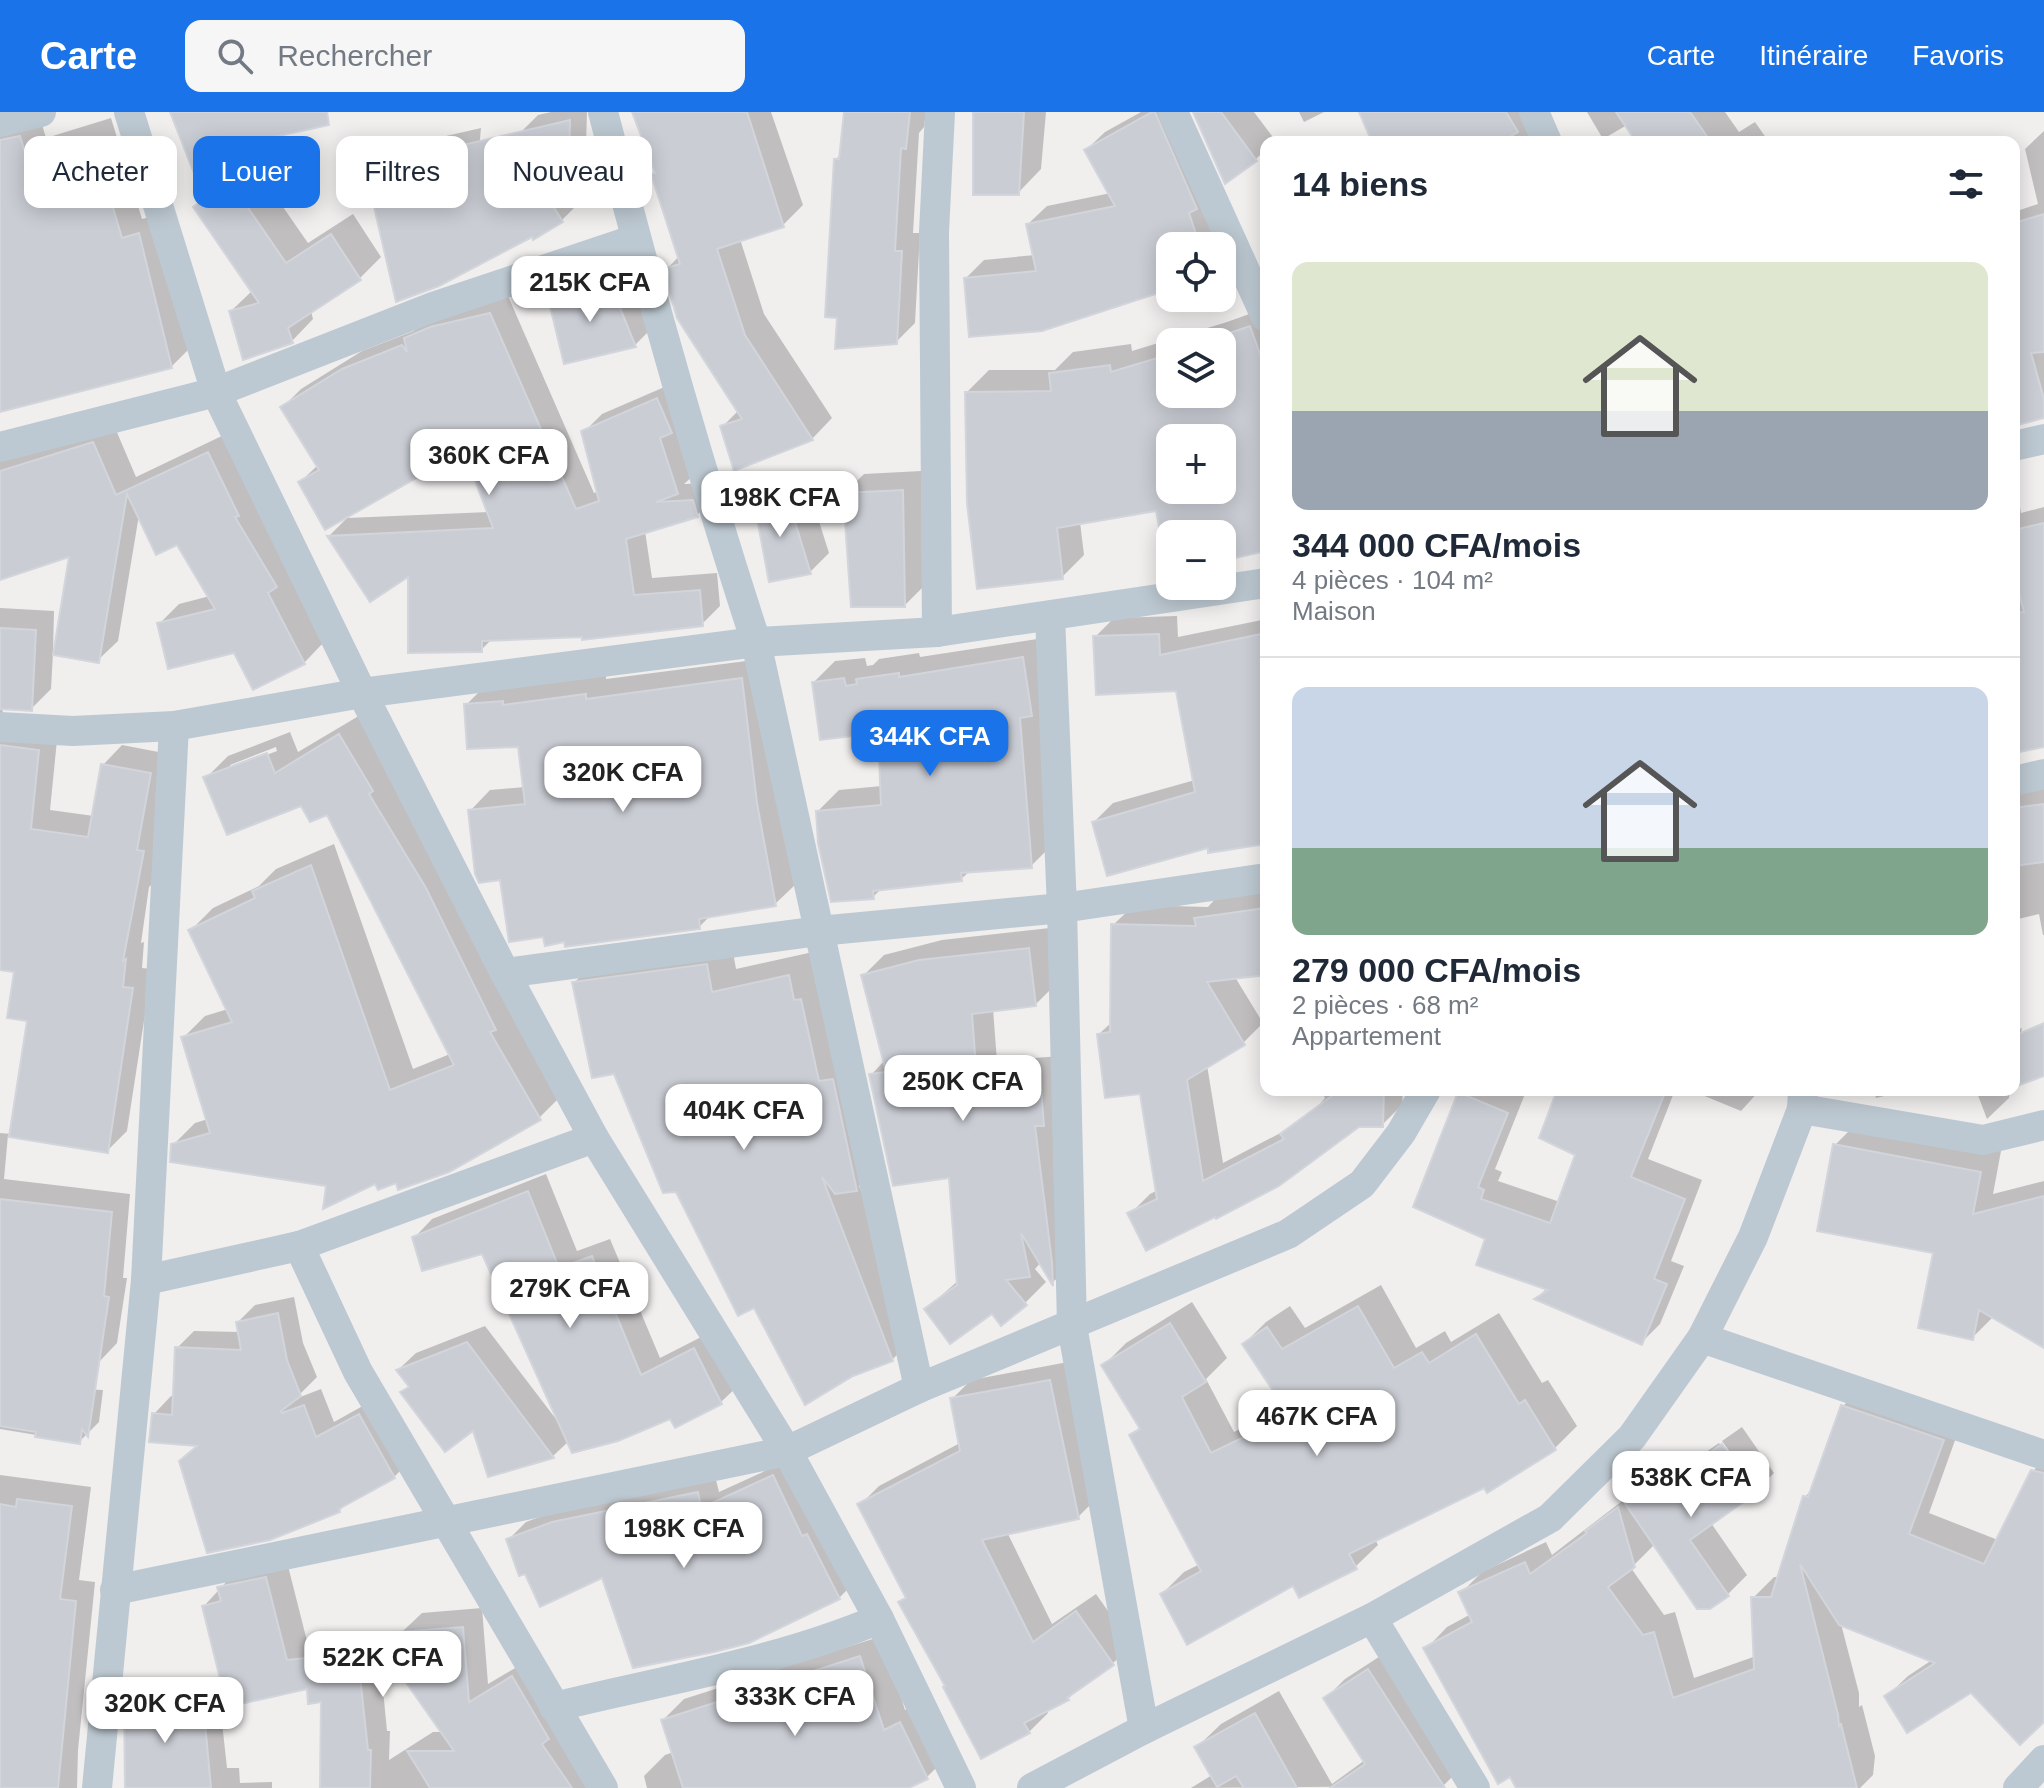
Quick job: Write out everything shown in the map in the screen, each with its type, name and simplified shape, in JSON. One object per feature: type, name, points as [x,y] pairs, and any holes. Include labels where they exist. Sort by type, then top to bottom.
[{"type":"street","points":[[0,122],[41,112]]},
{"type":"street","points":[[129,112],[216,392],[362,693],[505,973],[594,1138],[787,1451],[879,1619],[961,1788]]},
{"type":"street","points":[[603,112],[636,239],[756,642],[919,1388]]},
{"type":"street","points":[[937,632],[934,232],[940,112]]},
{"type":"street","points":[[1173,112],[1260,304]]},
{"type":"street","points":[[1534,112],[1544,136]]},
{"type":"street","points":[[0,447],[216,392],[433,307],[636,239]]},
{"type":"street","points":[[2020,445],[2044,439]]},
{"type":"street","points":[[0,727],[73,731],[174,726],[362,693],[756,642],[937,632],[1260,584]]},
{"type":"street","points":[[1050,616],[1062,908],[1072,1326],[1144,1729]]},
{"type":"street","points":[[97,1788],[146,1280],[174,726]]},
{"type":"street","points":[[2020,780],[2044,774]]},
{"type":"street","points":[[505,973],[819,931],[1062,908],[1260,879]]},
{"type":"street","points":[[115,1590],[787,1451],[919,1388],[1288,1234],[1362,1184],[1401,1133],[1423,1096]]},
{"type":"street","points":[[1032,1788],[1144,1729],[1372,1618],[1550,1518],[1632,1437],[1702,1338],[1753,1237],[1803,1100],[1983,1140],[2044,1125]]},
{"type":"street","points":[[146,1280],[299,1246],[594,1138]]},
{"type":"street","points":[[299,1246],[358,1372],[603,1788]]},
{"type":"street","points":[[1702,1338],[2044,1455]]},
{"type":"street","points":[[1372,1618],[1475,1788]]},
{"type":"street","points":[[554,1707],[770,1656],[839,1636],[879,1619]]},
{"type":"street","points":[[2018,1788],[2044,1760]]},
{"type":"building","points":[[170,112],[327,112],[329,125],[278,136],[193,136],[193,171]]},
{"type":"building","points":[[632,112],[747,112],[784,227],[717,249],[745,335],[813,440],[734,471],[720,426],[742,419],[677,318],[663,269],[680,264],[652,177],[655,173],[652,136],[641,136]]},
{"type":"building","points":[[844,112],[910,112],[906,149],[901,148],[895,251],[902,251],[897,344],[835,349],[837,318],[825,317],[834,159],[839,159]]},
{"type":"building","points":[[973,112],[1024,112],[1019,195],[973,195]]},
{"type":"building","points":[[1155,112],[1197,209],[1189,213],[1195,232],[1156,232],[1156,294],[1042,331],[969,337],[964,278],[1036,271],[1026,224],[1115,206],[1084,150]]},
{"type":"building","points":[[1193,112],[1221,112],[1257,161],[1225,184]]},
{"type":"building","points":[[1359,112],[1506,112],[1518,132],[1511,136],[1369,136]]},
{"type":"building","points":[[1616,112],[1690,112],[1707,136],[1632,136]]},
{"type":"building","points":[[570,120],[570,136],[502,136]]},
{"type":"building","points":[[20,136],[24,149],[24,208],[113,208],[122,238],[139,233],[172,368],[0,412],[0,140]]},
{"type":"building","points":[[484,140],[484,208],[554,208],[563,222],[439,286],[396,302],[374,208],[468,208],[468,144]]},
{"type":"building","points":[[194,208],[248,208],[286,263],[331,234],[361,280],[288,328],[293,343],[243,360],[229,311],[259,303]]},
{"type":"building","points":[[2044,214],[2044,352],[2031,353],[2044,399],[2044,418],[2020,424],[2020,221]]},
{"type":"building","points":[[610,283],[636,347],[564,364],[548,298]]},
{"type":"building","points":[[490,313],[576,509],[599,501],[581,431],[657,398],[672,433],[660,438],[678,494],[656,502],[693,500],[698,517],[626,539],[634,595],[700,590],[703,626],[582,640],[582,637],[482,641],[482,652],[408,653],[408,577],[370,602],[327,536],[493,528],[464,451],[325,530],[298,482],[319,470],[280,407],[342,369],[402,345],[407,352],[404,338],[430,327]]},
{"type":"building","points":[[1250,326],[1260,354],[1260,552],[1236,558],[1236,520],[1158,520],[1156,511],[1057,528],[1063,579],[977,589],[967,503],[965,392],[1051,391],[1049,373],[1110,365],[1111,372],[1156,358],[1156,408],[1236,408],[1236,331]]},
{"type":"building","points":[[93,442],[116,495],[208,452],[239,516],[235,517],[277,587],[268,593],[305,664],[253,690],[234,653],[168,669],[157,623],[215,609],[177,545],[156,555],[127,494],[99,663],[53,655],[69,557],[0,580],[0,471]]},
{"type":"building","points":[[903,490],[905,607],[851,607],[843,493]]},
{"type":"building","points":[[787,496],[811,574],[769,582],[753,497]]},
{"type":"building","points":[[2044,523],[2044,747],[2020,752],[2020,612],[2024,612],[2020,597],[2020,529]]},
{"type":"building","points":[[0,628],[36,630],[32,711],[0,709]]},
{"type":"building","points":[[1159,634],[1160,655],[1260,634],[1260,845],[1208,853],[1208,848],[1107,876],[1092,822],[1195,792],[1176,691],[1096,695],[1093,636]]},
{"type":"building","points":[[1023,657],[1032,716],[1020,718],[1032,868],[961,873],[962,881],[873,891],[874,899],[831,902],[818,843],[816,811],[881,805],[878,733],[820,740],[812,682],[844,678],[846,686],[857,684],[856,679],[899,673],[899,677]]},
{"type":"building","points":[[742,678],[757,803],[776,906],[699,919],[700,929],[565,947],[564,942],[545,946],[543,937],[509,942],[500,880],[479,883],[475,874],[468,810],[525,804],[518,747],[467,749],[464,704],[503,701],[503,705],[586,694],[586,699]]},
{"type":"building","points":[[339,734],[373,791],[369,794],[426,888],[496,1030],[490,1032],[541,1120],[449,1172],[398,1190],[396,1183],[378,1190],[375,1184],[323,1209],[326,1186],[170,1162],[171,1144],[210,1133],[181,1037],[232,1022],[188,930],[255,898],[252,891],[311,865],[390,1090],[454,1065],[327,815],[310,822],[301,806],[227,835],[203,777],[267,753],[275,773]]},
{"type":"building","points":[[0,745],[39,750],[31,829],[88,837],[101,764],[151,773],[137,850],[144,851],[123,961],[126,959],[123,987],[133,988],[108,1153],[9,1137],[27,1021],[7,1018],[14,972],[0,970]]},
{"type":"building","points":[[2044,804],[2044,862],[2020,865],[2020,807]]},
{"type":"building","points":[[1260,909],[1260,976],[1207,982],[1245,1045],[1187,1080],[1203,1181],[1284,1139],[1280,1134],[1332,1096],[1384,1096],[1383,1127],[1359,1127],[1279,1186],[1146,1251],[1127,1213],[1157,1199],[1140,1094],[1105,1098],[1097,1034],[1110,1032],[1111,924],[1196,926],[1194,918]]},
{"type":"building","points":[[1029,948],[1036,1006],[972,1014],[977,1081],[1040,1076],[1044,1126],[1035,1126],[1053,1286],[1021,1233],[1030,1277],[1006,1280],[1027,1305],[1001,1326],[992,1314],[950,1344],[924,1309],[957,1285],[949,1178],[893,1186],[869,1074],[886,1072],[861,975],[919,960]]},
{"type":"building","points":[[707,964],[712,992],[789,975],[794,1000],[801,999],[819,1081],[833,1079],[857,1191],[835,1194],[822,1177],[893,1361],[853,1376],[805,1405],[754,1308],[738,1316],[676,1192],[663,1193],[614,1074],[592,1078],[572,982]]},
{"type":"building","points":[[2044,1023],[2044,1076],[2020,1085],[2020,1033]]},
{"type":"building","points":[[1456,1096],[1468,1096],[1508,1113],[1478,1187],[1484,1190],[1481,1199],[1550,1223],[1575,1155],[1539,1138],[1555,1096],[1664,1096],[1631,1177],[1685,1199],[1654,1279],[1667,1284],[1642,1345],[1534,1299],[1548,1290],[1476,1265],[1485,1239],[1413,1207]]},
{"type":"building","points":[[1833,1144],[1981,1172],[1973,1214],[2044,1196],[2044,1348],[1979,1310],[1973,1340],[1918,1328],[1933,1253],[1817,1231]]},
{"type":"building","points":[[528,1191],[559,1268],[592,1256],[641,1375],[694,1348],[722,1404],[675,1428],[670,1419],[618,1441],[572,1453],[482,1254],[422,1271],[412,1237]]},
{"type":"building","points":[[0,1199],[112,1212],[104,1296],[109,1297],[88,1437],[82,1429],[80,1444],[35,1437],[36,1432],[0,1426]]},
{"type":"building","points":[[1358,1306],[1394,1368],[1422,1352],[1429,1363],[1476,1334],[1519,1404],[1525,1400],[1556,1450],[1487,1493],[1484,1488],[1349,1554],[1357,1569],[1299,1598],[1293,1586],[1187,1645],[1160,1594],[1201,1571],[1129,1435],[1140,1429],[1101,1365],[1170,1323],[1206,1382],[1182,1397],[1211,1453],[1289,1415],[1242,1344],[1267,1327],[1282,1349]]},
{"type":"building","points":[[278,1313],[287,1360],[301,1396],[282,1413],[304,1405],[316,1437],[359,1414],[395,1478],[339,1509],[340,1512],[270,1540],[207,1553],[179,1461],[197,1446],[149,1442],[152,1413],[172,1415],[175,1347],[241,1350],[236,1322]]},
{"type":"building","points":[[467,1342],[554,1458],[488,1477],[473,1431],[445,1452],[400,1392],[409,1387],[396,1370]]},
{"type":"building","points":[[1050,1380],[1079,1519],[982,1540],[1033,1642],[1076,1611],[1114,1665],[1067,1698],[1069,1700],[1024,1723],[1030,1733],[981,1759],[898,1602],[906,1598],[857,1504],[960,1451],[950,1398]]},
{"type":"building","points":[[1841,1405],[1944,1440],[1909,1534],[1984,1564],[2031,1470],[2044,1473],[2044,1722],[2020,1745],[1971,1693],[1907,1733],[1884,1696],[1935,1663],[1839,1625],[1800,1564],[1857,1788],[1516,1788],[1510,1777],[1498,1784],[1423,1648],[1472,1622],[1458,1592],[1525,1562],[1530,1574],[1618,1507],[1635,1567],[1608,1587],[1643,1635],[1654,1632],[1673,1698],[1754,1669],[1751,1597],[1771,1597],[1803,1496],[1808,1497]]},
{"type":"building","points":[[1722,1444],[1756,1493],[1690,1540],[1729,1596],[1710,1609],[1697,1609],[1624,1502],[1672,1470],[1676,1477]]},
{"type":"building","points":[[773,1475],[802,1536],[807,1534],[840,1599],[749,1643],[714,1652],[633,1668],[602,1578],[540,1607],[525,1574],[519,1576],[506,1539],[552,1522],[698,1492],[701,1508]]},
{"type":"building","points":[[17,1499],[72,1506],[60,1599],[76,1601],[58,1788],[0,1788],[0,1504],[16,1507]]},
{"type":"building","points":[[266,1577],[287,1660],[401,1648],[399,1632],[463,1627],[469,1702],[512,1676],[549,1739],[542,1744],[572,1788],[430,1788],[407,1751],[454,1751],[386,1654],[388,1669],[360,1676],[368,1750],[371,1750],[370,1788],[320,1788],[321,1702],[308,1704],[307,1689],[227,1707],[202,1606],[221,1601],[217,1587]]},
{"type":"building","points":[[860,1656],[884,1730],[900,1722],[928,1779],[909,1788],[683,1788],[661,1720]]},
{"type":"building","points":[[1368,1669],[1445,1788],[1330,1788],[1365,1764],[1323,1698]]},
{"type":"building","points":[[124,1699],[195,1700],[204,1712],[211,1788],[125,1788]]},
{"type":"building","points":[[1255,1713],[1297,1788],[1244,1788],[1236,1776],[1217,1787],[1194,1747]]}]
